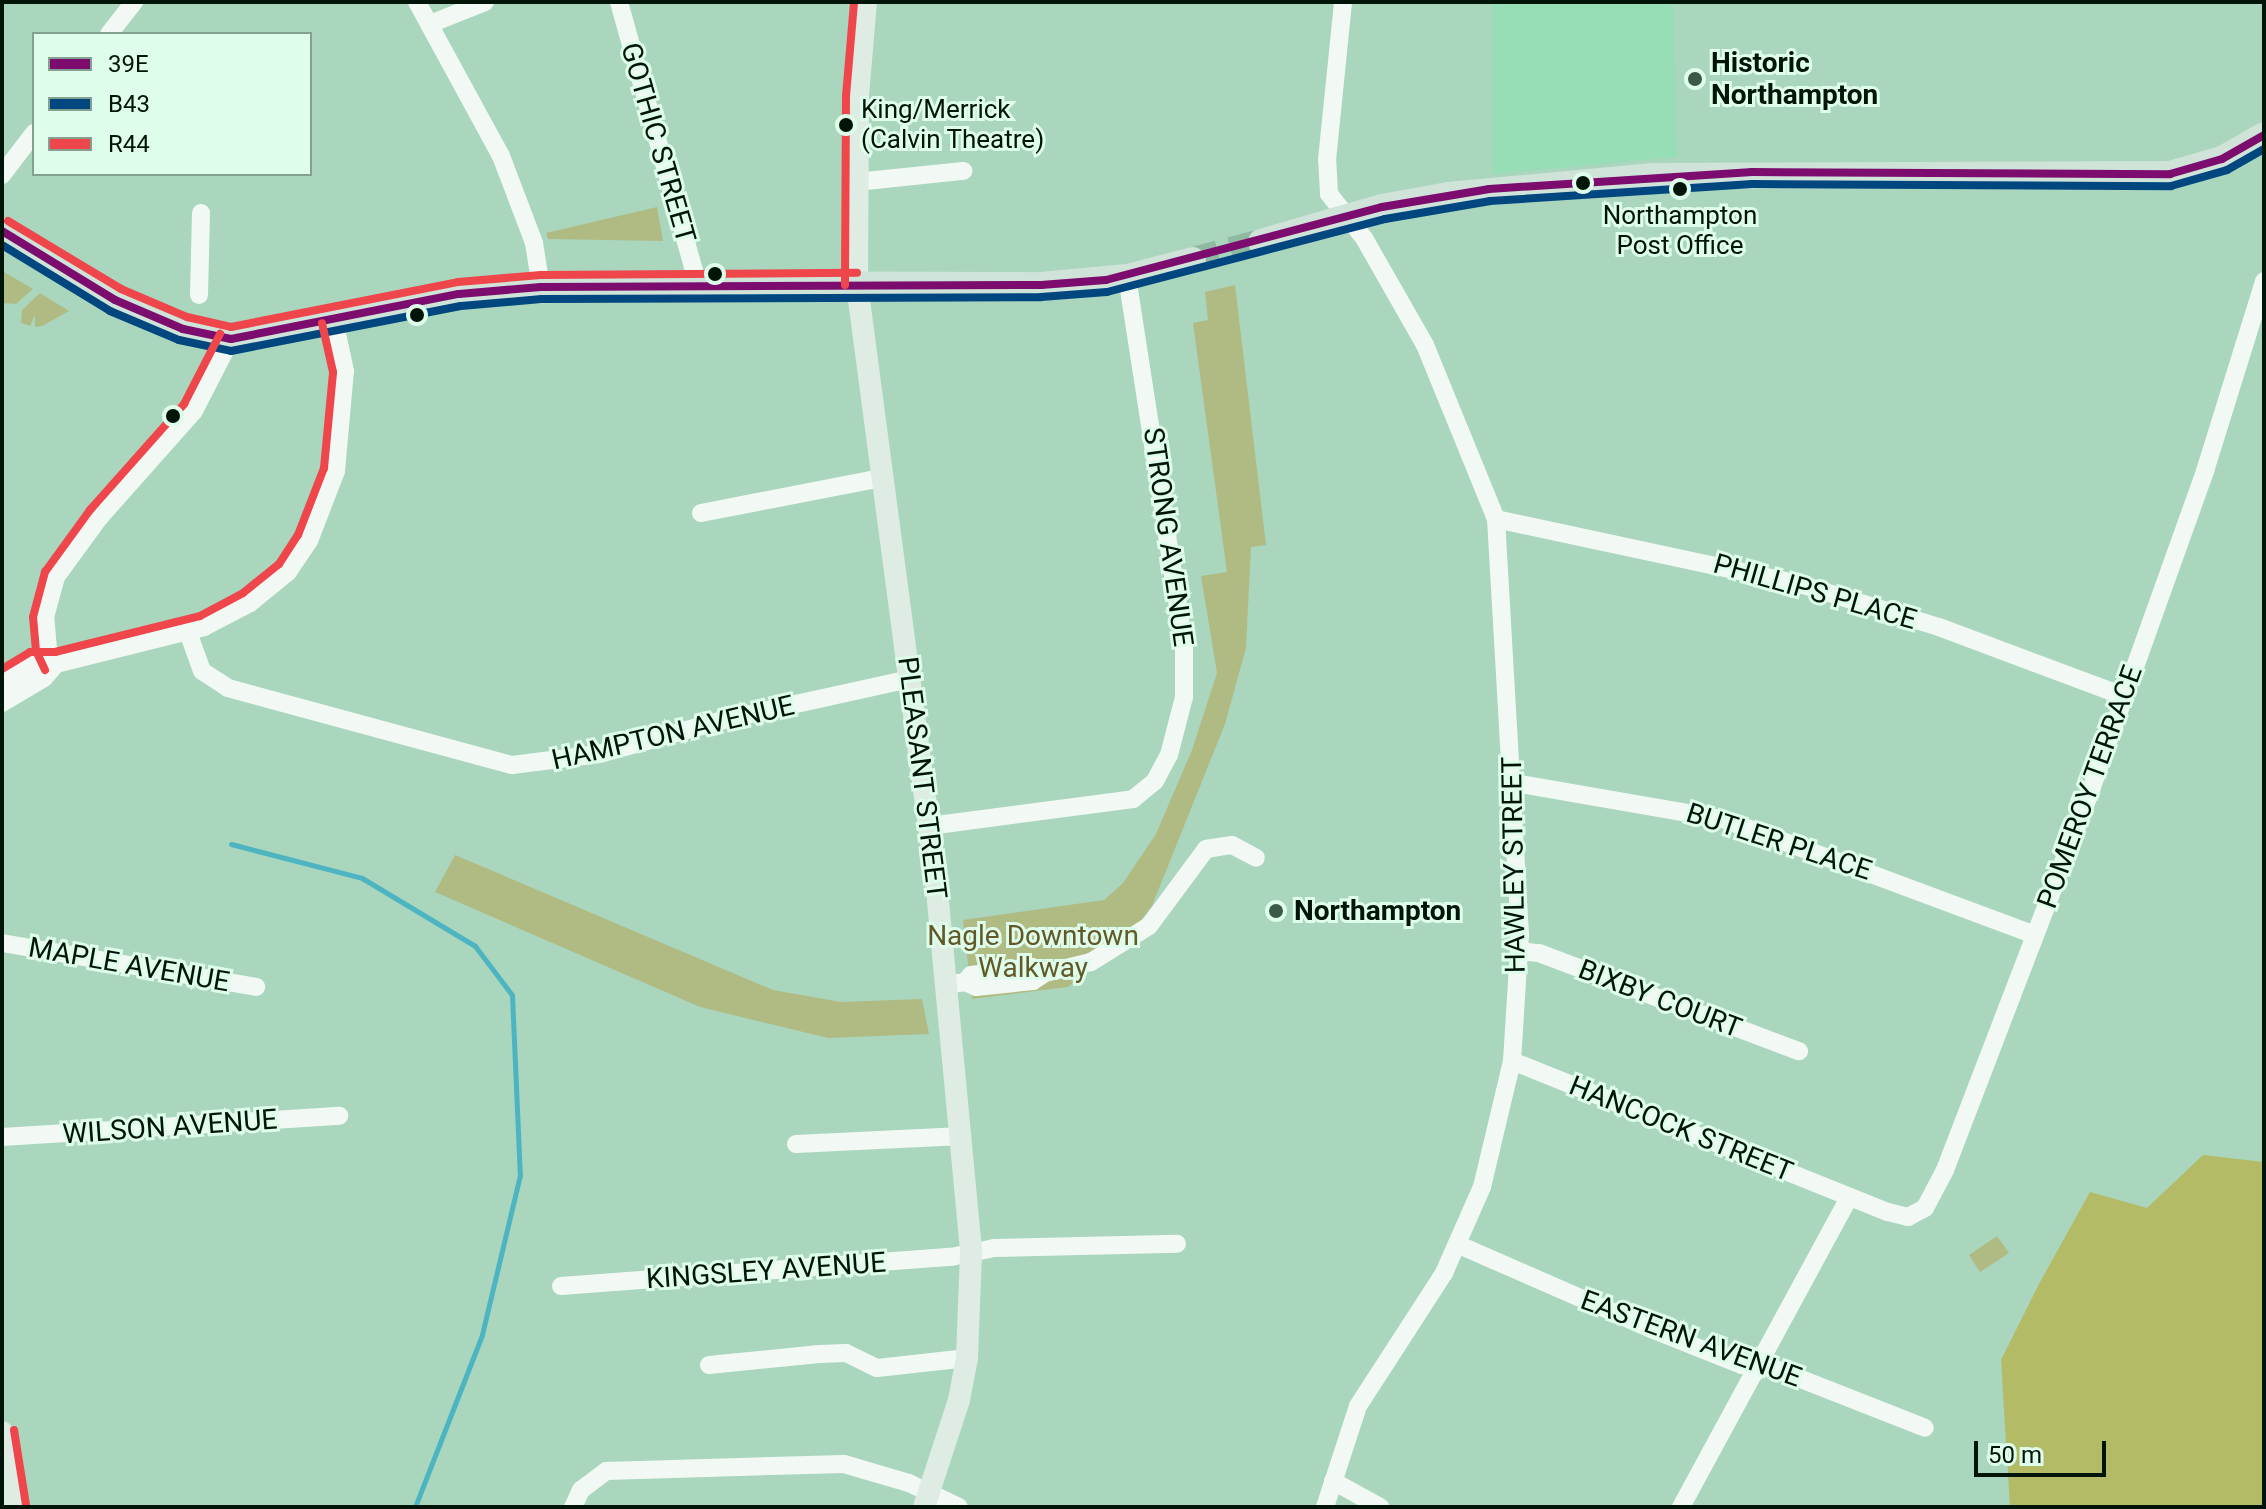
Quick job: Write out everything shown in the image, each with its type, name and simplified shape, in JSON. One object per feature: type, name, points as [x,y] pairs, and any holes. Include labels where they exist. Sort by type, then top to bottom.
[{"type":"highway","points":[[1261,242],[1346,217],[1448,195],[1653,176],[2156,176],[2210,164],[2262,139]]},
{"type":"highway","points":[[2,231],[115,300],[183,329],[231,339],[459,294],[541,287],[1041,285],[1127,277],[1193,260]]},
{"type":"main road","name":"PLEASANT STREET","points":[[866,2],[856,182],[857,285],[929,826],[956,984],[962,1136],[971,1253],[967,1358],[927,1500]]},
{"type":"main road","points":[[2,1432],[14,1507]]},
{"type":"street","points":[[111,32],[134,2]]},
{"type":"street","points":[[417,2],[501,156],[534,243],[541,287]]},
{"type":"street","points":[[430,24],[485,2]]},
{"type":"street","name":"GOTHIC STREET","points":[[619,2],[698,284]]},
{"type":"street","name":"HAWLEY STREET","points":[[1325,1507],[1369,1385],[1459,1245],[1487,1172],[1512,1061],[1519,951],[1514,783],[1496,519],[1433,363],[1364,238],[1329,194],[1327,160],[1343,2]]},
{"type":"street","points":[[2,175],[32,136]]},
{"type":"street","points":[[856,182],[963,171]]},
{"type":"street","points":[[199,295],[201,213]]},
{"type":"street","name":"STRONG AVENUE","points":[[929,826],[1122,802],[1146,791],[1169,755],[1185,673],[1150,407],[1127,277]]},
{"type":"street","name":"POMEROY TERRACE","points":[[1849,1197],[1902,1217],[1925,1208],[1945,1170],[2124,696],[2205,471],[2264,281]]},
{"type":"street","points":[[2,683],[33,664],[56,664],[188,632],[220,620],[264,593],[288,572],[319,520],[336,471],[345,371],[334,320]]},
{"type":"street","points":[[56,664],[48,649],[45,617],[56,577],[99,518],[194,411],[231,339]]},
{"type":"street","points":[[701,513],[881,478]]},
{"type":"street","name":"PHILLIPS PLACE","points":[[1496,519],[1715,562],[1803,585],[1939,627],[2124,696]]},
{"type":"street","name":"HAMPTON AVENUE","points":[[188,632],[202,671],[228,688],[512,765],[599,754],[723,720],[910,679]]},
{"type":"street","points":[[2,703],[44,678],[56,664]]},
{"type":"street","name":"BUTLER PLACE","points":[[1514,783],[1723,819],[2035,935]]},
{"type":"street","points":[[956,984],[971,975],[1032,967],[1045,973],[1091,962],[1133,938],[1156,918],[1190,864],[1210,846],[1240,847],[1256,858]]},
{"type":"street","name":"MAPLE AVENUE","points":[[2,943],[256,987]]},
{"type":"street","name":"BIXBY COURT","points":[[1519,951],[1539,953],[1799,1051]]},
{"type":"street","name":"HANCOCK STREET","points":[[1512,1061],[1849,1197]]},
{"type":"street","name":"WILSON AVENUE","points":[[2,1137],[339,1116]]},
{"type":"street","points":[[796,1144],[962,1136]]},
{"type":"street","points":[[1681,1507],[1849,1197]]},
{"type":"street","name":"KINGSLEY AVENUE","points":[[561,1286],[971,1253],[1177,1244]]},
{"type":"street","name":"EASTERN AVENUE","points":[[1459,1245],[1651,1329],[1925,1428]]},
{"type":"street","points":[[709,1365],[846,1353],[877,1368],[967,1358]]},
{"type":"street","points":[[573,1507],[581,1490],[606,1471],[844,1464],[927,1500],[959,1507]]},
{"type":"street","points":[[1333,1481],[1380,1507]]},
{"type":"shaded area","points":[[1492,2],[1673,2],[1677,157],[1493,174]]},
{"type":"shaded area","points":[[2203,1155],[2264,1162],[2264,1507],[2010,1507],[2001,1360],[2039,1284],[2090,1192],[2147,1208]]},
{"type":"green space","points":[[657,207],[663,241],[548,239],[546,233]]},
{"type":"green space","points":[[4,272],[33,289],[16,304],[2,303]]},
{"type":"green space","name":"Nagle Downtown Walkway","points":[[1235,285],[1266,545],[1251,547],[1246,648],[1225,724],[1152,906],[1126,939],[1068,987],[972,999],[963,920],[1104,900],[1123,883],[1156,834],[1192,750],[1217,673],[1201,576],[1227,572],[1193,323],[1208,320],[1205,292]]},
{"type":"green space","points":[[40,293],[69,311],[42,326],[35,327],[35,315],[30,326],[21,323],[22,310]]},
{"type":"green space","name":"Nagle Downtown Walkway","points":[[455,855],[773,990],[841,1002],[922,999],[929,1034],[828,1038],[700,1007],[435,892]]},
{"type":"green space","points":[[1997,1236],[2009,1253],[1980,1272],[1969,1255]]},
{"type":"waterway","points":[[231,844],[362,878],[475,946],[512,995],[520,1175],[482,1335],[415,1507]]},
{"type":"tunnel","points":[[1193,260],[1261,242]]},
{"type":"transit line","name":"R44","points":[[845,285],[846,96],[854,2]]},
{"type":"transit line","name":"39E","points":[[2,231],[115,300],[183,329],[231,339],[459,294],[541,287],[1041,285],[1106,280],[1382,207],[1489,189],[1752,172],[2170,174],[2222,159],[2264,135]]},
{"type":"transit line","name":"B43","points":[[2,245],[110,311],[179,340],[231,351],[461,306],[542,299],[1041,297],[1107,292],[1385,219],[1490,201],[1752,184],[2171,186],[2227,170],[2264,149]]},
{"type":"transit line","name":"R44","points":[[8,221],[121,289],[187,317],[231,327],[458,282],[541,275],[857,273]]},
{"type":"transit line","name":"R44","points":[[2,669],[30,652],[55,652],[200,616],[243,593],[279,564],[298,535],[324,468],[333,372],[322,323]]},
{"type":"transit line","name":"R44","points":[[45,670],[36,651],[33,617],[45,572],[90,510],[184,404],[220,334]]},
{"type":"transit line","name":"R44","points":[[14,1430],[26,1505]]},
{"type":"place","name":"Historic Northampton","points":[[1695,79]]},
{"type":"place","name":"King/Merrick (Calvin Theatre)","points":[[846,125]]},
{"type":"place","name":"Northampton Post Office","points":[[1680,189]]},
{"type":"place","name":"Northampton","points":[[1276,911]]}]
